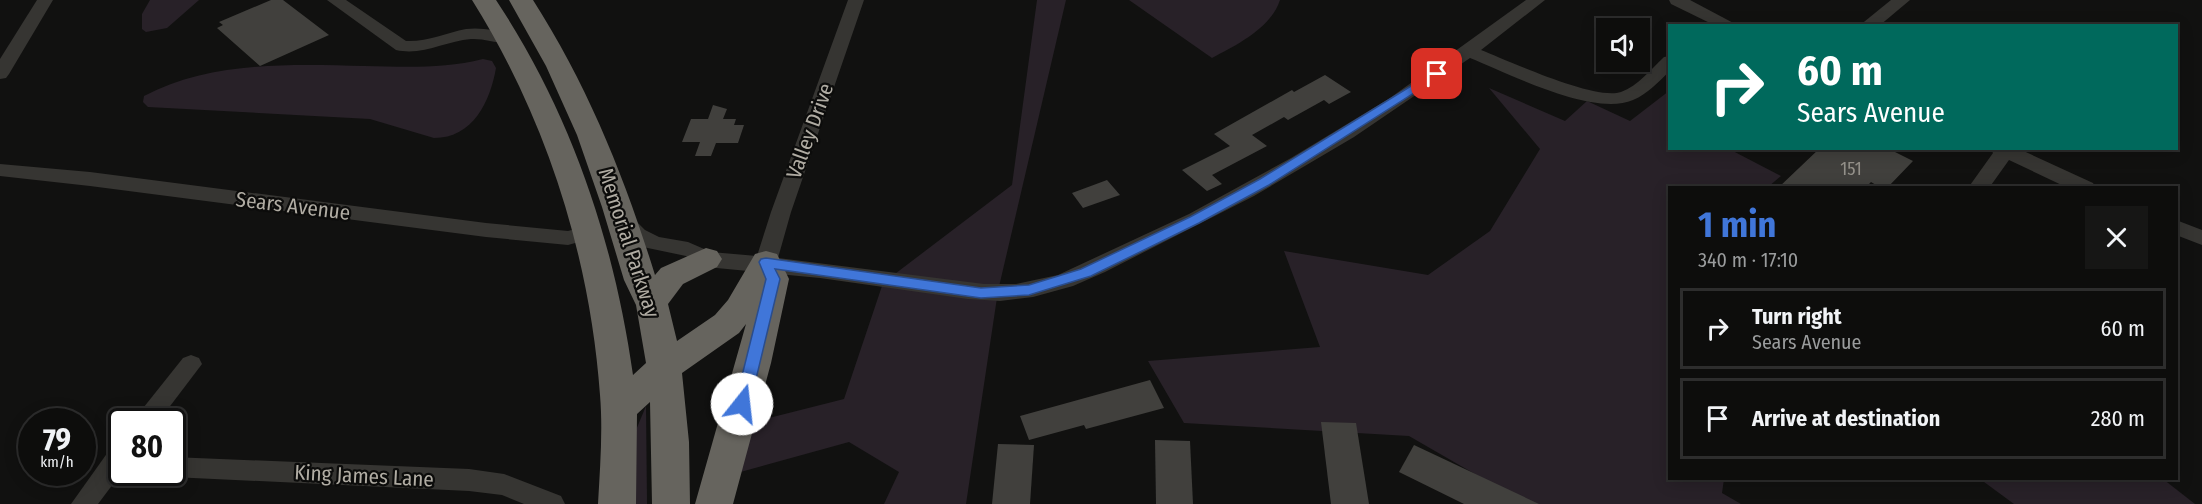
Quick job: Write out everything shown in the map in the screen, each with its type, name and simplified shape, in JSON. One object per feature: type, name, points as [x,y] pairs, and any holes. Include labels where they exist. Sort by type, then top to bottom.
[{"type":"highway","name":"Memorial Parkway","points":[[521,0],[569,83],[591,130],[624,221],[642,286],[651,303],[664,368],[671,446],[671,504]]},
{"type":"highway","name":"Memorial Parkway","points":[[486,3],[507,38],[553,130],[602,291],[619,409],[617,504]]},
{"type":"highway","points":[[651,303],[672,276],[706,259]]},
{"type":"highway","points":[[619,409],[664,368],[727,324],[740,309],[766,262]]},
{"type":"highway","points":[[714,504],[754,363],[773,279],[766,262]]},
{"type":"street","points":[[0,74],[45,0]]},
{"type":"street","points":[[335,0],[402,46],[417,47],[442,39],[486,34],[507,38]]},
{"type":"street","name":"Valley Drive","points":[[766,262],[781,212],[856,0]]},
{"type":"street","points":[[624,221],[640,237],[656,244],[697,250],[706,259],[766,262],[981,293],[1029,290],[1086,272],[1195,220],[1305,157],[1468,52],[1537,0]]},
{"type":"street","points":[[1677,0],[1721,24]]},
{"type":"street","points":[[1870,24],[1902,0]]},
{"type":"street","points":[[442,39],[478,19],[486,3]]},
{"type":"street","points":[[1468,52],[1587,97],[1608,99],[1622,98],[1639,88],[1668,63]]},
{"type":"street","points":[[1979,186],[2002,150],[2082,186]]},
{"type":"street","name":"Sears Avenue","points":[[0,170],[90,179],[497,231],[568,238],[586,233]]},
{"type":"street","points":[[2178,228],[2202,238]]},
{"type":"street","points":[[155,408],[191,364]]},
{"type":"street","name":"King James Lane","points":[[186,468],[469,480],[504,485],[552,504]]},
{"type":"street","points":[[84,504],[108,474]]},
{"type":"shaded area","points":[[150,0],[199,0],[167,28],[146,32],[142,29],[142,14]]},
{"type":"shaded area","points":[[1037,0],[1066,0],[998,291],[966,504],[884,504],[899,472],[849,442],[737,473],[749,423],[844,399],[883,283],[1012,185]]},
{"type":"shaded area","points":[[1129,0],[1280,0],[1269,19],[1252,35],[1212,58]]},
{"type":"shaded area","points":[[483,59],[492,61],[496,68],[484,105],[469,125],[459,132],[434,138],[370,119],[148,107],[143,102],[144,96],[196,76],[252,67],[309,65],[424,67]]},
{"type":"shaded area","points":[[1489,88],[1565,121],[1587,101],[1630,121],[1668,92],[1668,150],[1731,150],[1781,176],[1769,186],[1668,186],[1668,480],[1724,480],[1722,493],[1741,504],[1527,504],[1409,436],[1184,423],[1148,361],[1320,347],[1284,251],[1428,275],[1490,231],[1540,149]]},
{"type":"shaded area","points":[[646,406],[647,504],[633,504],[636,430]]},
{"type":"shaded area","points":[[1981,480],[2164,480],[2195,504],[2014,504]]},
{"type":"building","points":[[271,0],[283,0],[329,35],[260,66],[217,28],[223,25],[219,22]]},
{"type":"building","points":[[1325,75],[1351,92],[1329,104],[1324,100],[1288,120],[1284,117],[1252,135],[1267,146],[1212,175],[1222,184],[1207,191],[1182,170],[1230,146],[1214,134],[1292,90],[1294,92]]},
{"type":"building","points":[[713,105],[727,109],[723,119],[736,119],[734,125],[744,125],[738,143],[716,143],[711,156],[695,156],[700,142],[682,142],[691,119],[708,119]]},
{"type":"building","points":[[1818,150],[1891,150],[1913,161],[1889,186],[1878,186],[1871,182],[1867,186],[1780,186]]},
{"type":"building","points":[[1107,180],[1120,195],[1083,208],[1072,193]]},
{"type":"building","points":[[1150,380],[1164,408],[1086,429],[1084,425],[1029,440],[1020,416]]},
{"type":"building","points":[[1321,422],[1356,423],[1369,504],[1331,504]]},
{"type":"building","points":[[1155,440],[1190,441],[1193,504],[1156,504]]},
{"type":"building","points":[[998,444],[1034,445],[1030,504],[992,504]]},
{"type":"building","points":[[1414,445],[1539,504],[1464,504],[1399,472]]},
{"type":"route","points":[[742,404],[773,279],[766,262],[981,293],[1029,290],[1086,272],[1195,220],[1264,182],[1437,74]]}]
